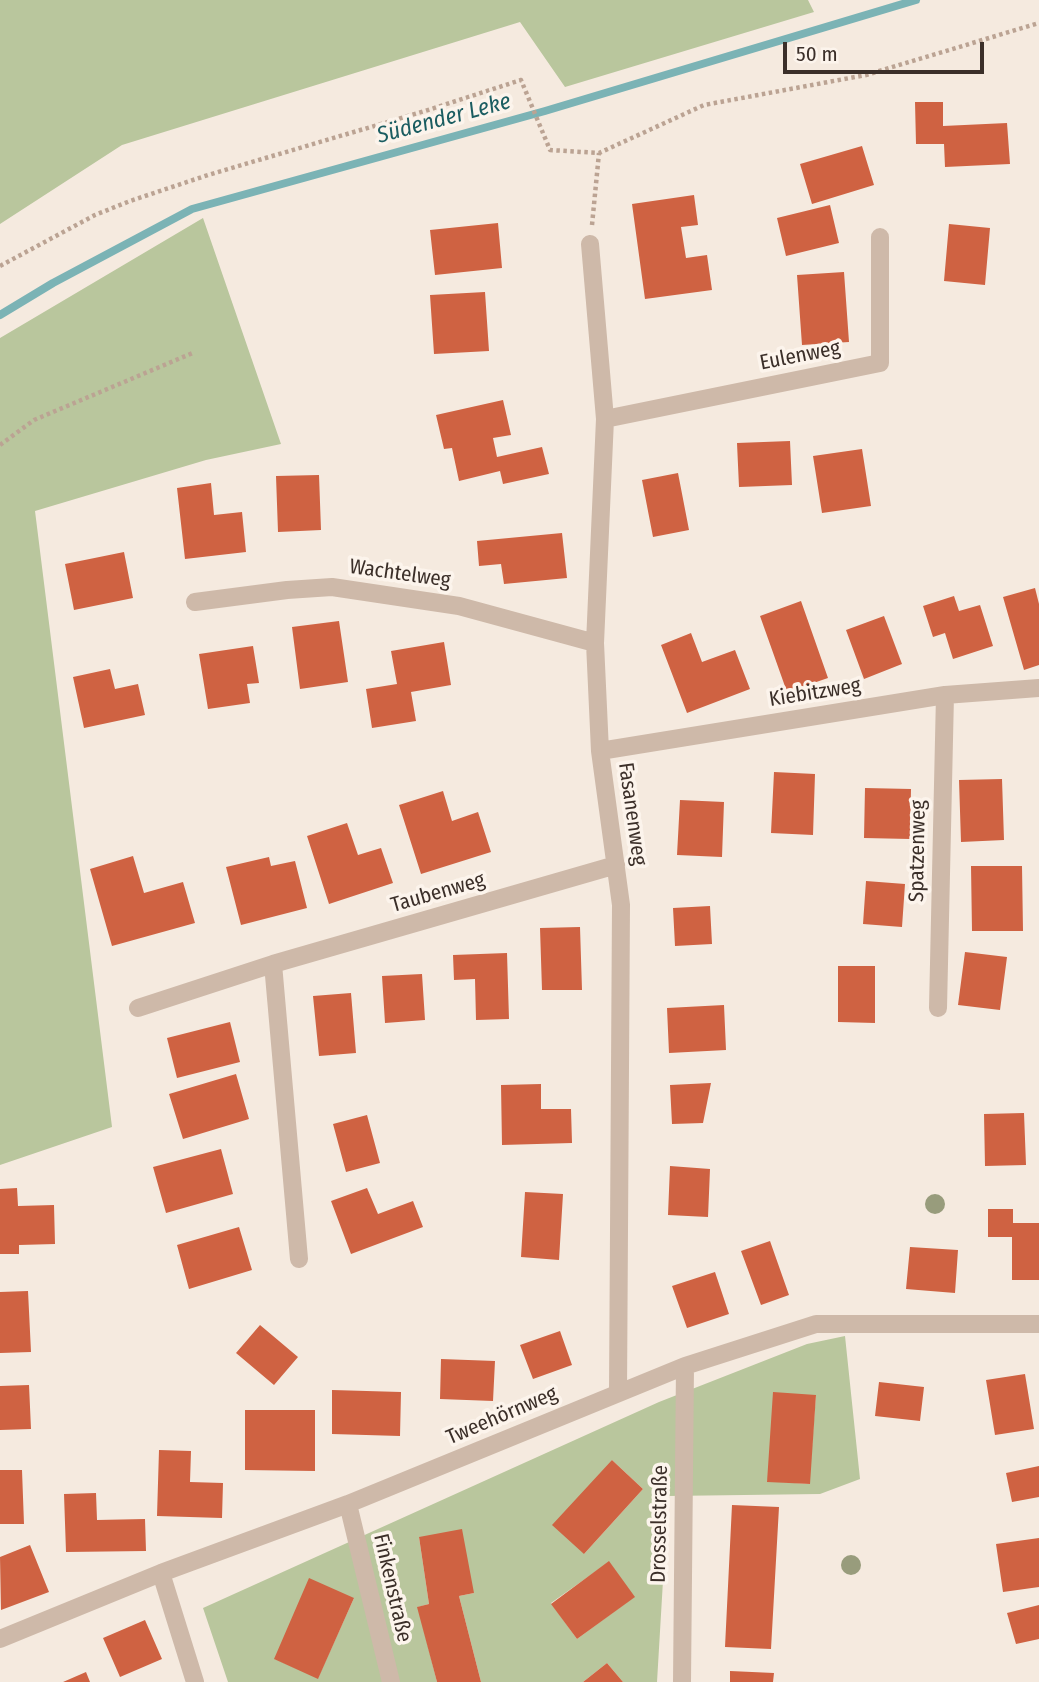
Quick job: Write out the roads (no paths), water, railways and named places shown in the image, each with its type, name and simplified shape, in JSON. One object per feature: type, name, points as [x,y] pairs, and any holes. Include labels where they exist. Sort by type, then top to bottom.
[{"type":"street","name":"Eulenweg","points":[[606,419],[880,363],[880,237]]},
{"type":"street","name":"Fasanenweg","points":[[590,244],[606,419],[594,643],[600,751],[621,905],[618,1392]]},
{"type":"street","name":"Wachtelweg","points":[[195,602],[332,587],[459,606],[594,643]]},
{"type":"street","name":"Kiebitzweg","points":[[600,751],[945,695],[1039,688]]},
{"type":"street","name":"Spatzenweg","points":[[938,1008],[945,695]]},
{"type":"street","name":"Taubenweg","points":[[138,1008],[272,964],[616,865]]},
{"type":"street","points":[[272,964],[299,1259]]},
{"type":"street","name":"Tweehörnweg","points":[[0,1639],[161,1573],[348,1504],[685,1366],[816,1324],[1039,1324]]},
{"type":"street","name":"Drosselstraße","points":[[682,1682],[685,1366]]},
{"type":"street","name":"Finkenstraße","points":[[348,1504],[391,1682]]},
{"type":"street","points":[[161,1573],[195,1682]]},
{"type":"waterway","name":"Südender Leke","points":[[0,315],[53,283],[192,209],[545,111],[916,0]]}]
